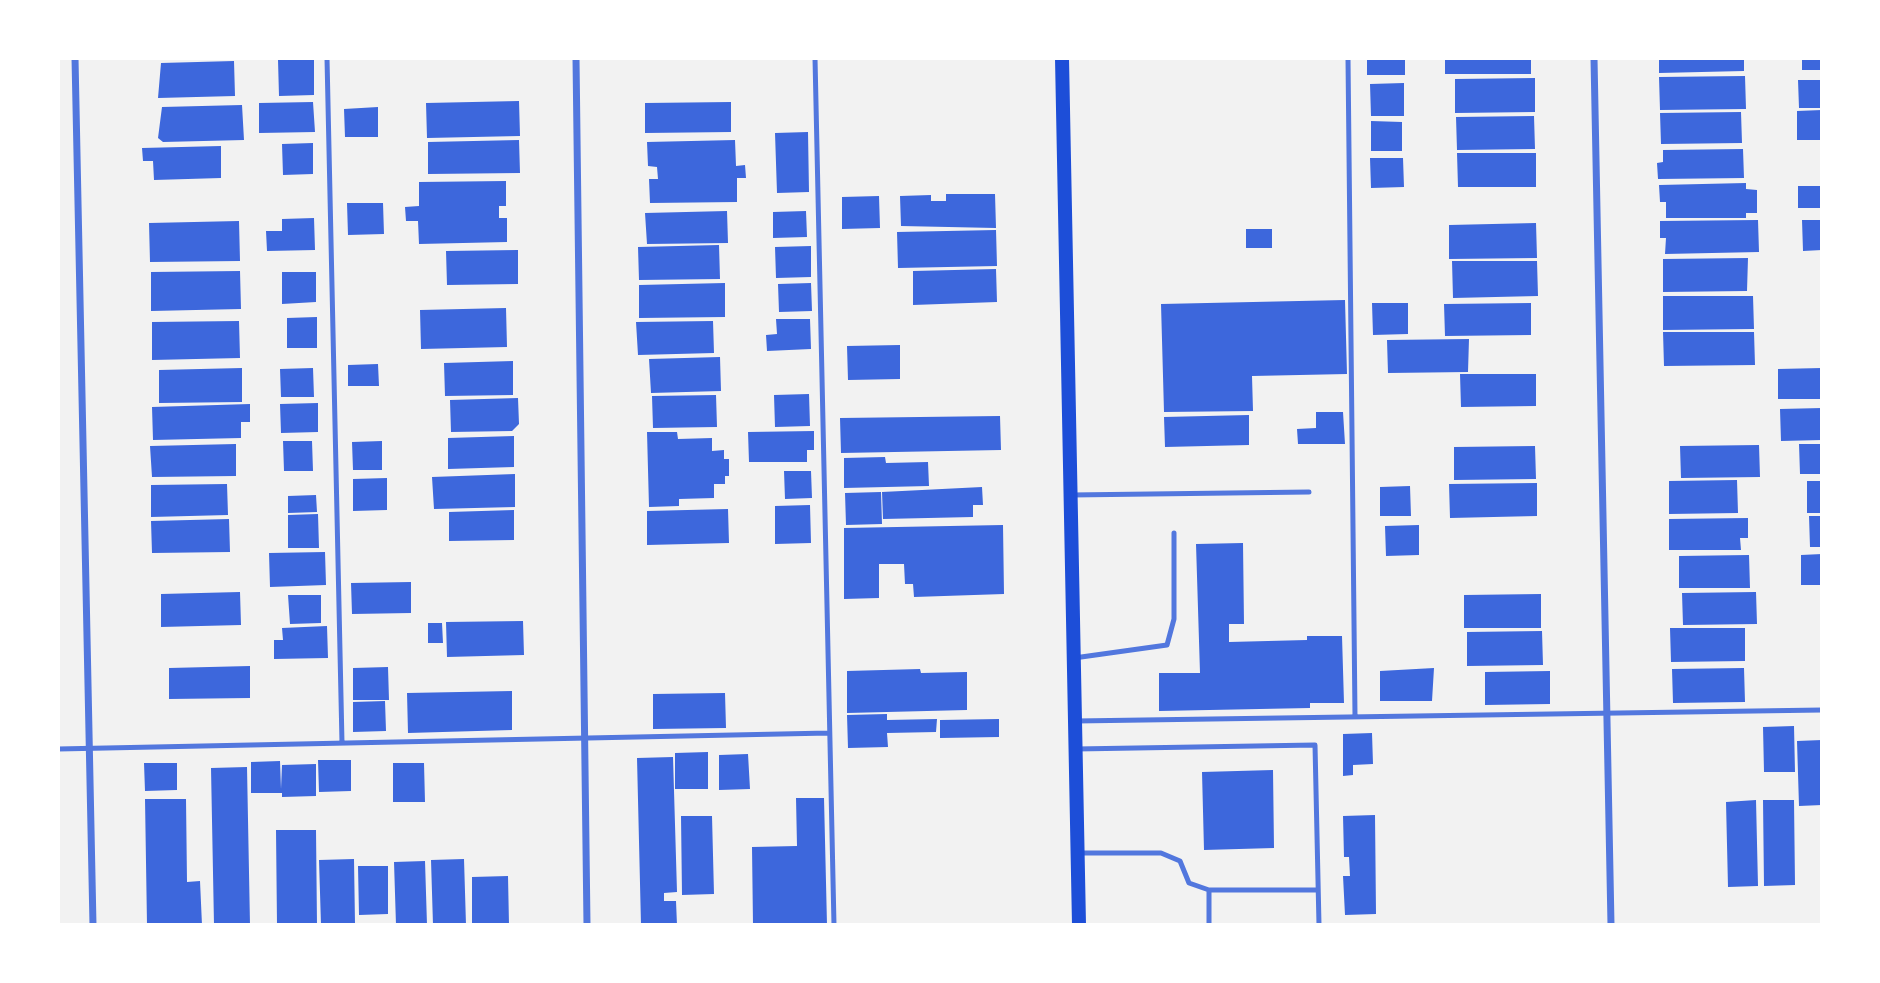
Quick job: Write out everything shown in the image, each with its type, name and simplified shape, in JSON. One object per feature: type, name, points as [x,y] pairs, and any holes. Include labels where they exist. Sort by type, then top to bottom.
[{"type":"main road","points":[[1062,58],[1079,925]]},
{"type":"street","points":[[75,58],[93,925]]},
{"type":"street","points":[[576,58],[587,925]]},
{"type":"street","points":[[1594,58],[1611,925]]},
{"type":"lane","points":[[327,58],[342,743]]},
{"type":"lane","points":[[815,58],[834,925]]},
{"type":"lane","points":[[1348,58],[1356,716]]},
{"type":"lane","points":[[1071,495],[1309,492]]},
{"type":"lane","points":[[1074,658],[1167,645],[1174,619],[1174,533]]},
{"type":"lane","points":[[1076,721],[1822,709]]},
{"type":"lane","points":[[58,749],[830,733]]},
{"type":"lane","points":[[1076,749],[1315,745],[1319,925]]},
{"type":"lane","points":[[1077,853],[1161,853],[1180,861],[1189,883],[1209,891],[1318,890]]},
{"type":"lane","points":[[1209,891],[1209,925]]},
{"type":"building","points":[[1367,58],[1405,58],[1405,75],[1367,75]]},
{"type":"building","points":[[1445,58],[1531,58],[1531,74],[1445,74]]},
{"type":"building","points":[[1659,58],[1744,58],[1744,71],[1659,73]]},
{"type":"building","points":[[1802,58],[1822,58],[1822,70],[1802,70]]},
{"type":"building","points":[[314,59],[314,95],[279,96],[278,60]]},
{"type":"building","points":[[234,61],[235,96],[158,98],[161,63]]},
{"type":"building","points":[[1745,76],[1746,109],[1660,110],[1659,77]]},
{"type":"building","points":[[1535,78],[1535,112],[1455,113],[1455,79]]},
{"type":"building","points":[[1798,80],[1822,80],[1822,108],[1799,108]]},
{"type":"building","points":[[1404,83],[1404,116],[1371,116],[1370,84]]},
{"type":"building","points":[[519,101],[520,136],[427,138],[426,103]]},
{"type":"building","points":[[313,102],[315,132],[259,133],[259,103]]},
{"type":"building","points":[[731,102],[731,132],[645,133],[645,103]]},
{"type":"building","points":[[242,105],[244,140],[163,142],[158,138],[162,107]]},
{"type":"building","points":[[378,107],[378,137],[345,137],[344,109]]},
{"type":"building","points":[[1822,110],[1822,140],[1797,140],[1797,111]]},
{"type":"building","points":[[1741,112],[1742,143],[1661,144],[1660,113]]},
{"type":"building","points":[[1534,116],[1535,149],[1457,150],[1456,117]]},
{"type":"building","points":[[1371,121],[1402,122],[1402,151],[1371,151]]},
{"type":"building","points":[[808,132],[809,192],[777,193],[775,133]]},
{"type":"building","points":[[519,140],[520,173],[428,174],[428,142]]},
{"type":"building","points":[[735,140],[736,166],[745,165],[746,178],[737,178],[737,202],[650,203],[649,179],[658,179],[657,167],[648,166],[647,142]]},
{"type":"building","points":[[313,143],[313,174],[283,175],[282,144]]},
{"type":"building","points":[[221,146],[221,178],[154,180],[153,161],[143,161],[142,148]]},
{"type":"building","points":[[1743,149],[1744,178],[1658,179],[1657,163],[1663,162],[1663,150]]},
{"type":"building","points":[[1457,153],[1536,153],[1536,187],[1458,187]]},
{"type":"building","points":[[1370,158],[1403,158],[1404,187],[1371,188]]},
{"type":"building","points":[[506,181],[506,206],[499,206],[499,218],[507,218],[507,242],[419,244],[418,221],[406,221],[405,207],[419,206],[419,182]]},
{"type":"building","points":[[1746,183],[1746,189],[1757,190],[1757,213],[1746,213],[1746,218],[1666,218],[1666,202],[1660,202],[1659,185]]},
{"type":"building","points":[[1798,186],[1822,186],[1822,208],[1798,208]]},
{"type":"building","points":[[946,194],[995,194],[996,228],[901,226],[900,196],[931,195],[931,201],[946,201]]},
{"type":"building","points":[[879,196],[880,228],[842,229],[842,197]]},
{"type":"building","points":[[347,203],[383,203],[384,234],[348,235]]},
{"type":"building","points":[[727,211],[728,243],[647,244],[645,213]]},
{"type":"building","points":[[806,211],[807,237],[773,238],[773,212]]},
{"type":"building","points":[[314,218],[315,250],[267,251],[266,231],[282,231],[282,219]]},
{"type":"building","points":[[1758,220],[1759,252],[1665,254],[1666,238],[1660,238],[1660,221]]},
{"type":"building","points":[[1802,220],[1822,220],[1822,250],[1803,251]]},
{"type":"building","points":[[239,221],[240,261],[150,262],[149,223]]},
{"type":"building","points":[[1536,223],[1537,258],[1449,259],[1449,225]]},
{"type":"building","points":[[1246,229],[1272,229],[1272,248],[1246,248]]},
{"type":"building","points":[[996,230],[997,266],[898,268],[897,232]]},
{"type":"building","points":[[719,245],[720,279],[639,280],[638,247]]},
{"type":"building","points":[[811,246],[811,277],[776,278],[775,247]]},
{"type":"building","points":[[518,250],[518,284],[447,285],[446,251]]},
{"type":"building","points":[[1748,258],[1747,291],[1663,292],[1663,259]]},
{"type":"building","points":[[1452,261],[1537,261],[1538,296],[1453,298]]},
{"type":"building","points":[[996,269],[997,302],[913,305],[913,271]]},
{"type":"building","points":[[240,271],[241,309],[151,311],[151,272]]},
{"type":"building","points":[[282,272],[316,272],[316,302],[282,304]]},
{"type":"building","points":[[725,283],[725,317],[639,318],[639,285]]},
{"type":"building","points":[[811,283],[812,311],[779,312],[778,284]]},
{"type":"building","points":[[1663,296],[1753,296],[1754,329],[1663,330]]},
{"type":"building","points":[[1345,300],[1347,374],[1252,376],[1253,411],[1164,412],[1161,304]]},
{"type":"building","points":[[1372,303],[1408,303],[1408,334],[1373,335]]},
{"type":"building","points":[[1531,303],[1531,335],[1445,336],[1444,304]]},
{"type":"building","points":[[506,308],[507,347],[421,349],[420,310]]},
{"type":"building","points":[[317,317],[317,348],[287,348],[287,318]]},
{"type":"building","points":[[776,319],[810,319],[811,349],[767,351],[766,335],[777,334]]},
{"type":"building","points":[[239,321],[240,358],[152,360],[152,322]]},
{"type":"building","points":[[713,321],[714,353],[638,355],[636,322]]},
{"type":"building","points":[[1663,332],[1754,332],[1755,365],[1664,366]]},
{"type":"building","points":[[1469,339],[1468,372],[1388,373],[1387,340]]},
{"type":"building","points":[[900,345],[900,379],[848,380],[847,346]]},
{"type":"building","points":[[720,357],[721,391],[651,393],[649,359]]},
{"type":"building","points":[[513,361],[513,395],[445,396],[444,363]]},
{"type":"building","points":[[378,364],[379,386],[348,386],[348,365]]},
{"type":"building","points":[[242,368],[242,402],[159,403],[159,370]]},
{"type":"building","points":[[313,368],[314,397],[281,397],[280,369]]},
{"type":"building","points":[[1822,368],[1822,399],[1778,399],[1778,369]]},
{"type":"building","points":[[1460,374],[1536,374],[1536,406],[1461,407]]},
{"type":"building","points":[[809,394],[810,426],[775,427],[774,395]]},
{"type":"building","points":[[716,395],[717,427],[653,428],[652,396]]},
{"type":"building","points":[[518,398],[519,424],[512,431],[451,432],[450,400]]},
{"type":"building","points":[[318,403],[318,432],[281,433],[280,404]]},
{"type":"building","points":[[250,404],[250,422],[241,422],[241,438],[153,440],[152,407]]},
{"type":"building","points":[[1822,408],[1822,440],[1781,441],[1780,409]]},
{"type":"building","points":[[1316,412],[1343,412],[1345,444],[1298,444],[1297,429],[1316,428]]},
{"type":"building","points":[[1249,415],[1249,445],[1165,447],[1164,417]]},
{"type":"building","points":[[1000,416],[1001,450],[841,453],[840,418]]},
{"type":"building","points":[[814,431],[814,450],[807,450],[807,462],[749,462],[748,432]]},
{"type":"building","points":[[647,432],[677,432],[678,439],[712,438],[712,451],[724,450],[724,459],[729,459],[729,476],[725,476],[725,484],[714,484],[714,498],[679,499],[679,506],[649,507]]},
{"type":"building","points":[[514,436],[514,467],[448,469],[448,438]]},
{"type":"building","points":[[283,441],[312,441],[313,471],[284,471]]},
{"type":"building","points":[[382,441],[382,470],[353,470],[352,442]]},
{"type":"building","points":[[236,444],[236,476],[152,477],[150,446]]},
{"type":"building","points":[[1799,444],[1822,444],[1822,474],[1800,474]]},
{"type":"building","points":[[1759,445],[1760,477],[1681,478],[1680,446]]},
{"type":"building","points":[[1535,446],[1536,479],[1454,480],[1454,447]]},
{"type":"building","points":[[885,457],[886,463],[928,462],[929,486],[844,488],[844,458]]},
{"type":"building","points":[[784,471],[811,471],[812,498],[785,499]]},
{"type":"building","points":[[515,474],[515,507],[434,509],[432,477]]},
{"type":"building","points":[[387,478],[387,510],[353,511],[353,479]]},
{"type":"building","points":[[1737,480],[1738,513],[1669,514],[1669,481]]},
{"type":"building","points":[[1807,481],[1822,481],[1822,513],[1807,513]]},
{"type":"building","points":[[1537,483],[1537,516],[1450,518],[1449,484]]},
{"type":"building","points":[[227,484],[228,515],[151,517],[151,485]]},
{"type":"building","points":[[1410,486],[1411,516],[1380,516],[1380,487]]},
{"type":"building","points":[[982,487],[983,505],[973,505],[973,517],[883,519],[882,492]]},
{"type":"building","points":[[881,492],[882,524],[846,525],[845,493]]},
{"type":"building","points":[[316,495],[317,512],[288,513],[288,496]]},
{"type":"building","points":[[810,505],[811,543],[775,544],[775,506]]},
{"type":"building","points":[[728,509],[729,543],[647,545],[647,511]]},
{"type":"building","points":[[514,510],[514,540],[449,541],[449,512]]},
{"type":"building","points":[[318,514],[319,548],[288,548],[288,515]]},
{"type":"building","points":[[1809,516],[1822,516],[1822,547],[1810,547]]},
{"type":"building","points":[[1748,518],[1748,538],[1740,538],[1741,550],[1669,550],[1669,519]]},
{"type":"building","points":[[229,519],[230,552],[152,553],[151,521]]},
{"type":"building","points":[[1003,525],[1004,594],[914,597],[913,584],[905,584],[904,564],[879,564],[879,598],[844,599],[844,528]]},
{"type":"building","points":[[1419,525],[1419,555],[1386,556],[1385,526]]},
{"type":"building","points":[[1243,543],[1244,624],[1229,624],[1229,642],[1307,640],[1307,636],[1342,636],[1344,703],[1310,703],[1310,708],[1159,711],[1159,673],[1200,673],[1196,544]]},
{"type":"building","points":[[325,552],[326,585],[270,587],[269,553]]},
{"type":"building","points":[[1822,554],[1822,585],[1801,585],[1801,555]]},
{"type":"building","points":[[1749,555],[1750,588],[1679,588],[1679,556]]},
{"type":"building","points":[[411,582],[411,613],[352,614],[351,583]]},
{"type":"building","points":[[240,592],[241,625],[161,627],[161,594]]},
{"type":"building","points":[[1756,592],[1757,624],[1683,625],[1682,593]]},
{"type":"building","points":[[1541,594],[1541,628],[1464,628],[1464,595]]},
{"type":"building","points":[[288,595],[321,595],[321,623],[290,624]]},
{"type":"building","points":[[523,621],[524,655],[447,657],[446,622]]},
{"type":"building","points":[[428,623],[442,623],[443,643],[428,643]]},
{"type":"building","points":[[327,626],[328,658],[274,659],[274,640],[283,640],[282,628]]},
{"type":"building","points":[[1670,628],[1745,628],[1745,661],[1671,662]]},
{"type":"building","points":[[1542,631],[1543,665],[1467,666],[1467,632]]},
{"type":"building","points":[[250,666],[250,698],[169,699],[169,668]]},
{"type":"building","points":[[388,667],[389,700],[353,700],[353,668]]},
{"type":"building","points":[[1434,668],[1432,701],[1380,701],[1380,671]]},
{"type":"building","points":[[1744,668],[1745,702],[1673,703],[1672,669]]},
{"type":"building","points":[[920,669],[921,673],[967,672],[967,710],[847,713],[847,671]]},
{"type":"building","points":[[1550,671],[1550,704],[1485,705],[1485,672]]},
{"type":"building","points":[[512,691],[512,730],[408,733],[407,693]]},
{"type":"building","points":[[725,693],[726,728],[653,729],[653,694]]},
{"type":"building","points":[[385,701],[386,731],[353,732],[353,702]]},
{"type":"building","points":[[887,714],[887,720],[937,719],[936,732],[887,733],[888,747],[848,748],[847,715]]},
{"type":"building","points":[[999,719],[999,737],[940,738],[940,720]]},
{"type":"building","points":[[1794,726],[1795,772],[1764,772],[1763,727]]},
{"type":"building","points":[[1372,733],[1373,764],[1353,765],[1353,775],[1343,776],[1343,734]]},
{"type":"building","points":[[1822,740],[1822,805],[1799,806],[1797,741]]},
{"type":"building","points":[[708,752],[708,789],[675,789],[675,753]]},
{"type":"building","points":[[748,754],[750,789],[719,790],[719,755]]},
{"type":"building","points":[[673,757],[677,892],[664,893],[664,901],[676,901],[677,925],[641,925],[637,758]]},
{"type":"building","points":[[318,760],[351,760],[351,791],[319,792]]},
{"type":"building","points":[[280,761],[281,789],[282,765],[316,764],[316,796],[282,797],[282,793],[251,793],[251,762]]},
{"type":"building","points":[[144,763],[177,763],[177,790],[145,791]]},
{"type":"building","points":[[393,763],[424,763],[425,802],[393,802]]},
{"type":"building","points":[[247,767],[250,925],[214,925],[211,768]]},
{"type":"building","points":[[1273,770],[1274,848],[1204,850],[1202,772]]},
{"type":"building","points":[[796,798],[824,798],[827,925],[753,925],[752,847],[797,846]]},
{"type":"building","points":[[145,799],[186,799],[187,882],[200,881],[202,925],[147,925]]},
{"type":"building","points":[[1756,800],[1758,886],[1728,887],[1726,802]]},
{"type":"building","points":[[1763,800],[1794,800],[1795,885],[1764,886]]},
{"type":"building","points":[[1375,815],[1376,914],[1345,915],[1343,876],[1350,876],[1349,857],[1344,857],[1343,816]]},
{"type":"building","points":[[681,816],[712,816],[714,894],[682,895]]},
{"type":"building","points":[[276,830],[316,830],[317,925],[277,925]]},
{"type":"building","points":[[354,859],[355,924],[321,925],[319,860]]},
{"type":"building","points":[[464,859],[466,925],[433,925],[431,860]]},
{"type":"building","points":[[425,861],[427,925],[396,925],[394,862]]},
{"type":"building","points":[[358,866],[388,866],[388,914],[359,915]]},
{"type":"building","points":[[508,876],[509,925],[472,925],[472,877]]}]
